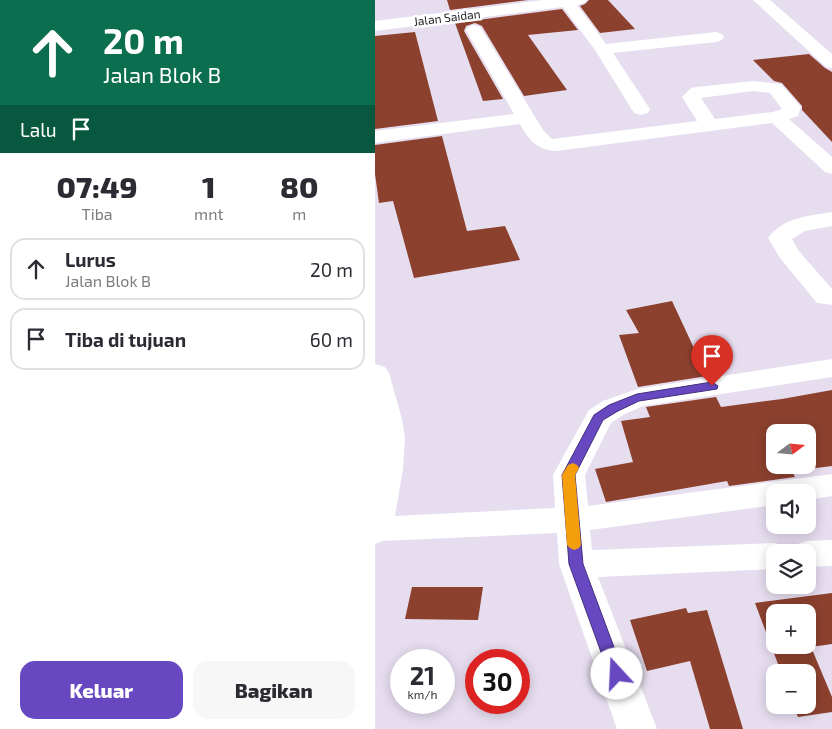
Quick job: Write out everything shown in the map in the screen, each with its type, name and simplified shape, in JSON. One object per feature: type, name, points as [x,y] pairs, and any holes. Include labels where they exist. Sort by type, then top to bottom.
[{"type":"street","points":[[761,0],[832,63]]},
{"type":"street","points":[[573,1],[641,109]]},
{"type":"street","name":"Jalan Saidan","points":[[375,26],[527,4],[573,1]]},
{"type":"street","points":[[475,30],[541,142],[548,146],[775,117],[791,112],[792,107],[775,88],[753,86],[697,92],[691,97],[709,125]]},
{"type":"street","points":[[602,49],[716,37]]},
{"type":"street","points":[[775,117],[832,168]]},
{"type":"street","points":[[375,137],[526,118]]},
{"type":"street","points":[[832,219],[793,228],[785,231],[780,238],[788,252],[826,298],[832,297]]},
{"type":"street","points":[[637,729],[576,564],[569,475],[599,418],[613,408],[637,398],[832,368]]},
{"type":"street","points":[[375,372],[387,416],[390,446],[385,487],[375,530],[572,520],[766,494]]},
{"type":"street","points":[[816,487],[832,485]]},
{"type":"street","points":[[816,554],[832,553]]},
{"type":"street","points":[[576,564],[766,556]]},
{"type":"building","points":[[447,0],[528,0],[450,10]]},
{"type":"building","points":[[589,0],[608,0],[635,29],[600,33],[580,6]]},
{"type":"building","points":[[562,9],[578,30],[528,35],[567,90],[524,96],[482,26],[475,23],[466,26],[464,31],[503,99],[483,101],[455,23]]},
{"type":"building","points":[[415,32],[438,121],[375,129],[375,36]]},
{"type":"building","points":[[809,54],[832,72],[832,142],[802,110],[802,106],[782,83],[774,81],[753,60]]},
{"type":"building","points":[[442,136],[467,231],[505,226],[520,260],[414,278],[393,201],[379,203],[375,174],[375,145]]},
{"type":"building","points":[[672,301],[707,376],[638,387],[619,335],[639,333],[626,310]]},
{"type":"building","points":[[832,390],[832,466],[816,468],[816,424],[766,424],[766,474],[794,474],[795,477],[729,486],[727,481],[606,502],[595,469],[633,462],[621,421],[650,417],[646,407],[716,397],[721,407]]},
{"type":"building","points":[[412,587],[483,587],[478,620],[405,619]]},
{"type":"building","points":[[832,593],[832,644],[816,646],[816,604],[766,604],[766,632],[755,603]]},
{"type":"building","points":[[686,608],[688,613],[707,610],[743,729],[710,729],[690,661],[647,671],[630,620]]},
{"type":"building","points":[[774,654],[814,654],[832,697],[832,712],[798,717],[797,714],[816,714],[816,664],[778,664]]},
{"type":"slow traffic","points":[[573,468],[569,475],[574,545]]},
{"type":"route","points":[[617,674],[576,564],[569,475],[599,418],[613,408],[637,398],[712,386]]}]
